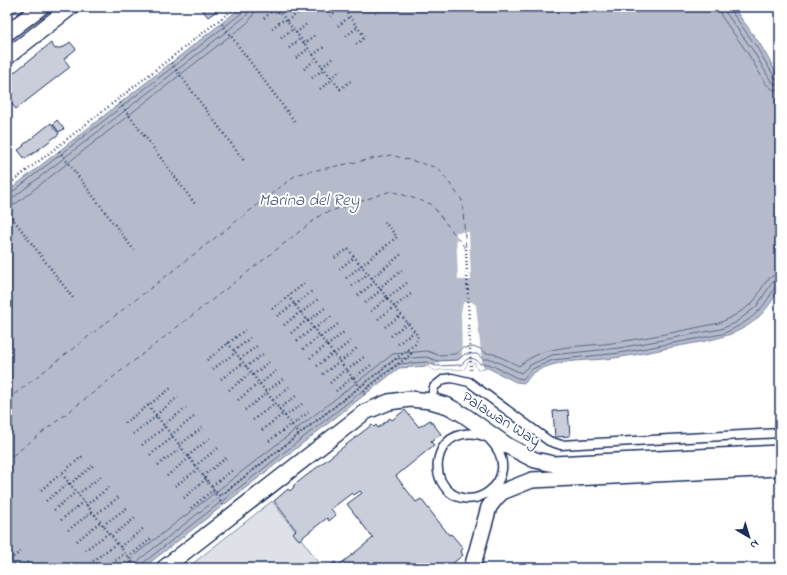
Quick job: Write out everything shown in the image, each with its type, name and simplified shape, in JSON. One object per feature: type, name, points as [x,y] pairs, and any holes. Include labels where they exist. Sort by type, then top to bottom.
[{"type":"street","points":[[7,33],[40,7]]},
{"type":"street","points":[[7,57],[71,7]]},
{"type":"street","name":"Palawan Way","points":[[164,568],[365,412],[389,402],[410,399],[431,400],[448,406],[464,415],[488,435],[508,446],[535,460],[554,464],[780,453]]},
{"type":"street","points":[[472,568],[489,507],[502,492],[532,480],[780,468]]},
{"type":"lane","points":[[431,400],[434,387],[444,379],[452,378],[469,382],[549,441],[561,445],[780,433]]},
{"type":"lane","points":[[472,433],[488,435],[502,457],[503,466],[502,476],[492,490],[482,496],[472,499],[461,497],[452,493],[444,486],[439,477],[437,467],[439,456],[451,439],[461,434],[472,433]]},
{"type":"lane","points":[[489,507],[492,490]]},
{"type":"path","points":[[7,186],[236,7]]},
{"type":"path","points":[[252,11],[257,7]]},
{"type":"path","points":[[264,18],[277,8],[281,7]]},
{"type":"path","points":[[330,16],[342,7],[365,37],[354,46]]},
{"type":"path","points":[[277,8],[340,89],[352,80]]},
{"type":"path","points":[[272,28],[299,12]]},
{"type":"path","points":[[338,26],[349,17]]},
{"type":"path","points":[[296,33],[308,23]]},
{"type":"path","points":[[222,24],[295,122]]},
{"type":"path","points":[[346,36],[358,27]]},
{"type":"path","points":[[280,38],[292,29]]},
{"type":"path","points":[[304,44],[316,34]]},
{"type":"path","points":[[289,48],[300,39]]},
{"type":"path","points":[[313,55],[325,46]]},
{"type":"path","points":[[296,58],[308,49]]},
{"type":"path","points":[[312,78],[334,57]]},
{"type":"path","points":[[304,68],[316,59]]},
{"type":"path","points":[[171,63],[245,162]]},
{"type":"path","points":[[320,89],[343,68]]},
{"type":"path","points":[[120,103],[194,204]]},
{"type":"path","points":[[59,151],[134,250]]},
{"type":"path","points":[[7,211],[73,298]]},
{"type":"path","points":[[346,278],[397,238],[383,220]]},
{"type":"path","points":[[208,483],[220,496],[416,344],[418,336],[348,249],[333,259]]},
{"type":"path","points":[[466,249],[472,371],[469,382]]},
{"type":"path","points":[[372,278],[403,253]]},
{"type":"path","points":[[339,269],[355,257]]},
{"type":"path","points":[[365,303],[404,269]]},
{"type":"path","points":[[352,286],[368,274]]},
{"type":"path","points":[[358,295],[375,282]]},
{"type":"path","points":[[272,309],[306,283]]},
{"type":"path","points":[[372,312],[387,298],[407,283]]},
{"type":"path","points":[[277,316],[312,292]]},
{"type":"path","points":[[378,320],[411,294]]},
{"type":"path","points":[[288,296],[360,387]]},
{"type":"path","points":[[284,325],[318,299]]},
{"type":"path","points":[[291,333],[325,308]]},
{"type":"path","points":[[385,327],[401,315]]},
{"type":"path","points":[[297,341],[332,316]]},
{"type":"path","points":[[391,336],[407,323]]},
{"type":"path","points":[[303,350],[338,324]]},
{"type":"path","points":[[206,360],[244,330]]},
{"type":"path","points":[[310,358],[344,332]]},
{"type":"path","points":[[398,344],[414,332]]},
{"type":"path","points":[[214,369],[250,338]]},
{"type":"path","points":[[317,366],[350,341]]},
{"type":"path","points":[[228,343],[299,434]]},
{"type":"path","points":[[240,359],[257,346]]},
{"type":"path","points":[[323,374],[357,348]]},
{"type":"path","points":[[365,394],[363,392],[411,354],[408,350]]},
{"type":"path","points":[[246,367],[263,354]]},
{"type":"path","points":[[330,382],[364,357]]},
{"type":"path","points":[[229,390],[269,362]]},
{"type":"path","points":[[221,379],[243,363]]},
{"type":"path","points":[[336,390],[370,365]]},
{"type":"path","points":[[238,400],[276,371]]},
{"type":"path","points":[[245,410],[283,379]]},
{"type":"path","points":[[273,400],[290,387]]},
{"type":"path","points":[[125,423],[171,388]]},
{"type":"path","points":[[279,409],[296,396]]},
{"type":"path","points":[[134,434],[178,397]]},
{"type":"path","points":[[253,420],[275,403]]},
{"type":"path","points":[[262,430],[302,404]]},
{"type":"path","points":[[148,405],[224,505]]},
{"type":"path","points":[[142,444],[186,408]]},
{"type":"path","points":[[269,441],[309,412]]},
{"type":"path","points":[[150,455],[194,417]]},
{"type":"path","points":[[158,466],[202,428]]},
{"type":"path","points":[[167,476],[210,438]]},
{"type":"path","points":[[195,466],[218,448]]},
{"type":"path","points":[[40,490],[84,456]]},
{"type":"path","points":[[203,476],[226,458]]},
{"type":"path","points":[[46,501],[95,464]]},
{"type":"path","points":[[174,486],[198,469]]},
{"type":"path","points":[[212,486],[234,469]]},
{"type":"path","points":[[62,474],[137,568]]},
{"type":"path","points":[[54,510],[103,475]]},
{"type":"path","points":[[184,498],[206,480]]},
{"type":"path","points":[[86,505],[111,486]]},
{"type":"path","points":[[191,508],[213,490]]},
{"type":"path","points":[[95,515],[120,496]]},
{"type":"path","points":[[61,520],[84,501]]},
{"type":"path","points":[[103,526],[128,507]]},
{"type":"path","points":[[68,530],[92,512]]},
{"type":"path","points":[[112,536],[135,518]]},
{"type":"path","points":[[77,540],[100,522]]},
{"type":"path","points":[[120,547],[144,528]]},
{"type":"path","points":[[85,550],[109,533]]},
{"type":"path","points":[[128,557],[152,538]]},
{"type":"path","points":[[7,547],[13,542]]},
{"type":"path","points":[[93,561],[117,543]]},
{"type":"path","points":[[7,562],[20,552]]},
{"type":"path","points":[[106,568],[125,553]]},
{"type":"path","points":[[21,568],[28,562]]},
{"type":"path","points":[[129,568],[134,564]]},
{"type":"path","points":[[755,568],[780,567]]},
{"type":"shaded area","points":[[272,501],[321,565],[318,568],[187,568]]},
{"type":"water","name":"Marina del Rey","points":[[242,7],[733,7],[760,44],[780,79],[780,286],[771,303],[760,315],[749,325],[736,332],[707,341],[638,354],[551,365],[534,373],[525,383],[516,382],[488,368],[477,369],[475,363],[468,362],[464,369],[441,369],[436,371],[428,366],[399,368],[143,568],[7,568],[7,192]]},
{"type":"pier","points":[[456,232],[469,232],[471,280],[458,280]]},
{"type":"pier","points":[[472,302],[476,305],[482,362],[484,368],[477,369],[475,363],[468,362],[464,369],[441,369],[436,371],[428,366],[434,366],[440,361],[459,360],[462,356],[461,313],[463,303]]},
{"type":"building","points":[[7,7],[21,7],[7,18]]},
{"type":"building","points":[[222,7],[208,17],[201,8]]},
{"type":"building","points":[[70,42],[76,49],[64,59],[70,67],[16,109],[9,101],[7,103],[7,78],[51,43],[55,49],[64,47]]},
{"type":"building","points":[[57,120],[64,129],[59,132],[53,124]]},
{"type":"building","points":[[51,123],[59,134],[25,159],[18,150]]},
{"type":"building","points":[[405,410],[419,427],[430,420],[441,434],[431,442],[434,445],[396,476],[416,502],[421,499],[449,535],[451,534],[463,548],[461,552],[463,555],[448,568],[447,566],[444,568],[327,568],[335,562],[338,566],[373,538],[347,504],[362,493],[360,491],[354,495],[352,493],[331,509],[336,515],[329,521],[327,518],[299,540],[293,533],[296,530],[274,501],[288,489],[290,491],[294,487],[293,486],[369,427],[372,425],[374,427],[376,425],[378,428],[390,418],[392,420]]},
{"type":"building","points":[[568,410],[570,436],[555,437],[553,411]]},
{"type":"ferry route","points":[[7,400],[297,174],[391,155],[438,168],[462,200],[466,249],[431,204],[391,191],[322,214],[7,460]]}]
